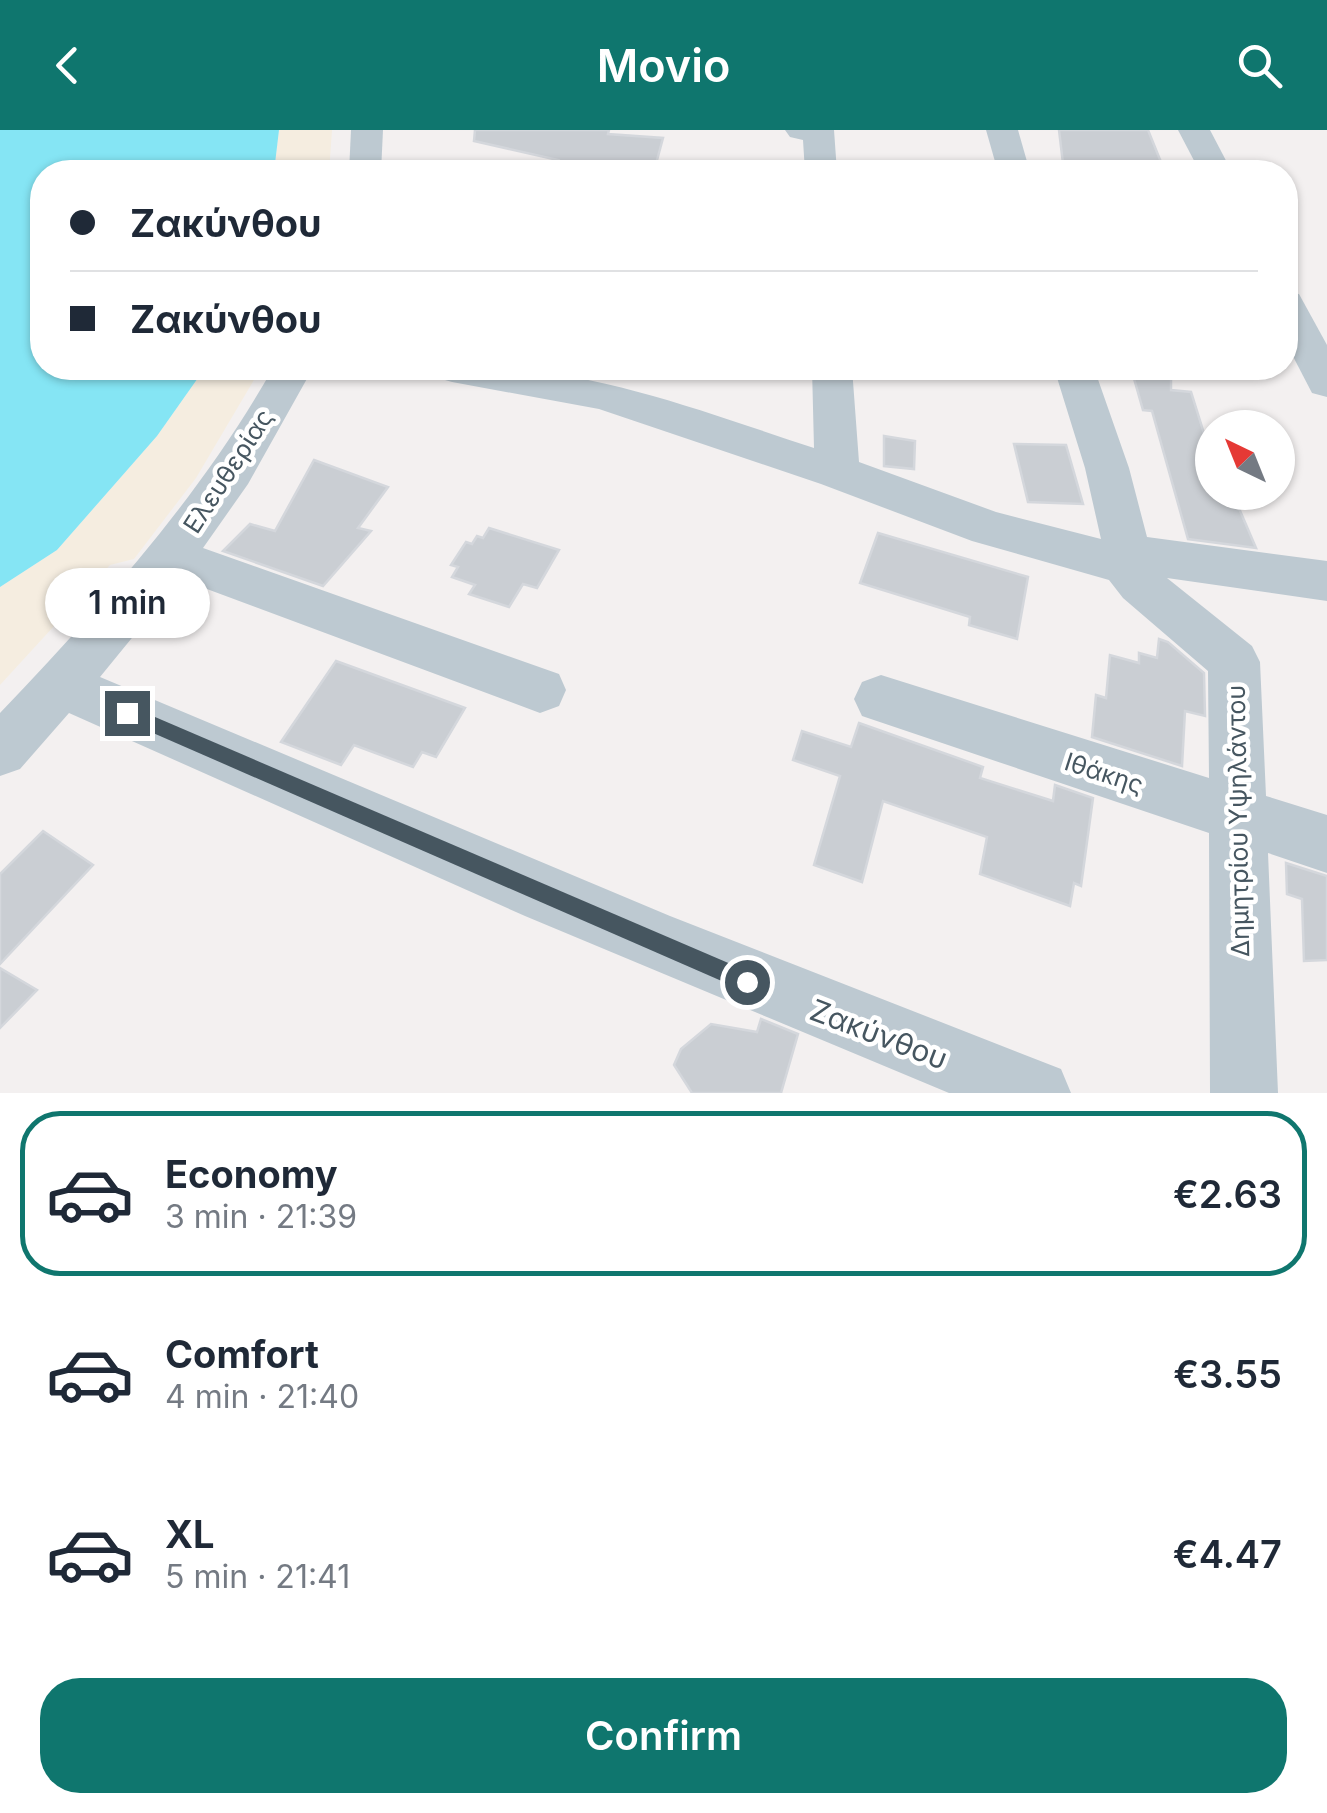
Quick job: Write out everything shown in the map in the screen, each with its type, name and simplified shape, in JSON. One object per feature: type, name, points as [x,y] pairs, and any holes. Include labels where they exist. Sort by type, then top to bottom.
[{"type":"street","points":[[366,160],[368,130]]},
{"type":"street","points":[[1002,130],[1011,160]]},
{"type":"street","points":[[1194,130],[1210,160]]},
{"type":"street","points":[[810,131],[818,160]]},
{"type":"street","points":[[1298,328],[1327,383]]},
{"type":"street","name":"Ελευθερίας","points":[[0,751],[171,556],[240,458],[286,380]]},
{"type":"street","points":[[522,380],[604,394],[989,528],[1126,559],[1327,581]]},
{"type":"street","points":[[833,380],[837,472]]},
{"type":"street","name":"Δημητρίου Υψηλάντου","points":[[1077,380],[1126,559],[1140,584],[1234,662],[1244,1093]]},
{"type":"street","points":[[171,556],[540,690]]},
{"type":"street","name":"Ζακύνθου","points":[[61,685],[702,964],[1036,1093]]},
{"type":"street","name":"Ιθάκης","points":[[881,699],[1327,844]]},
{"type":"sand","points":[[279,130],[332,130],[330,160],[275,160]]},
{"type":"sand","points":[[197,380],[254,380],[196,478],[134,559],[110,565],[0,685],[0,587],[57,550],[157,436]]},
{"type":"water","points":[[0,130],[279,130],[275,160],[30,160],[30,380],[197,380],[157,436],[57,550],[0,587]]},
{"type":"building","points":[[475,130],[609,130],[608,134],[663,138],[657,160],[558,160],[474,141]]},
{"type":"building","points":[[1059,130],[1148,130],[1160,160],[1063,160]]},
{"type":"building","points":[[1134,380],[1171,380],[1171,390],[1191,392],[1197,410],[1195,510],[1240,510],[1256,548],[1188,539],[1152,411],[1143,410]]},
{"type":"building","points":[[884,436],[915,441],[914,469],[884,466]]},
{"type":"building","points":[[1014,444],[1066,445],[1083,504],[1028,502]]},
{"type":"building","points":[[314,460],[388,487],[358,528],[371,531],[323,586],[223,551],[250,524],[275,531]]},
{"type":"building","points":[[489,528],[559,550],[537,588],[523,584],[509,607],[469,594],[475,585],[452,577],[458,567],[451,565],[466,542],[472,544],[477,536],[483,538]]},
{"type":"building","points":[[878,533],[1028,577],[1017,639],[969,625],[970,617],[860,583]]},
{"type":"building","points":[[1159,639],[1168,642],[1204,673],[1205,716],[1185,711],[1182,766],[1092,737],[1096,695],[1106,698],[1110,655],[1139,663],[1139,653],[1157,658]]},
{"type":"building","points":[[336,661],[465,708],[436,757],[422,752],[413,767],[354,745],[341,765],[281,742]]},
{"type":"building","points":[[859,723],[983,767],[980,778],[1053,801],[1055,785],[1093,798],[1081,886],[1074,883],[1070,906],[980,874],[987,837],[883,801],[862,882],[814,865],[840,776],[793,760],[802,731],[851,747]]},
{"type":"building","points":[[43,831],[93,865],[0,964],[0,874]]},
{"type":"building","points":[[1286,863],[1327,876],[1327,960],[1304,961],[1302,899],[1287,894]]},
{"type":"building","points":[[0,968],[37,990],[0,1028]]},
{"type":"building","points":[[761,1019],[798,1034],[781,1093],[692,1093],[674,1065],[681,1049],[711,1024],[757,1032]]},
{"type":"route","points":[[127,713],[747,982]]}]
